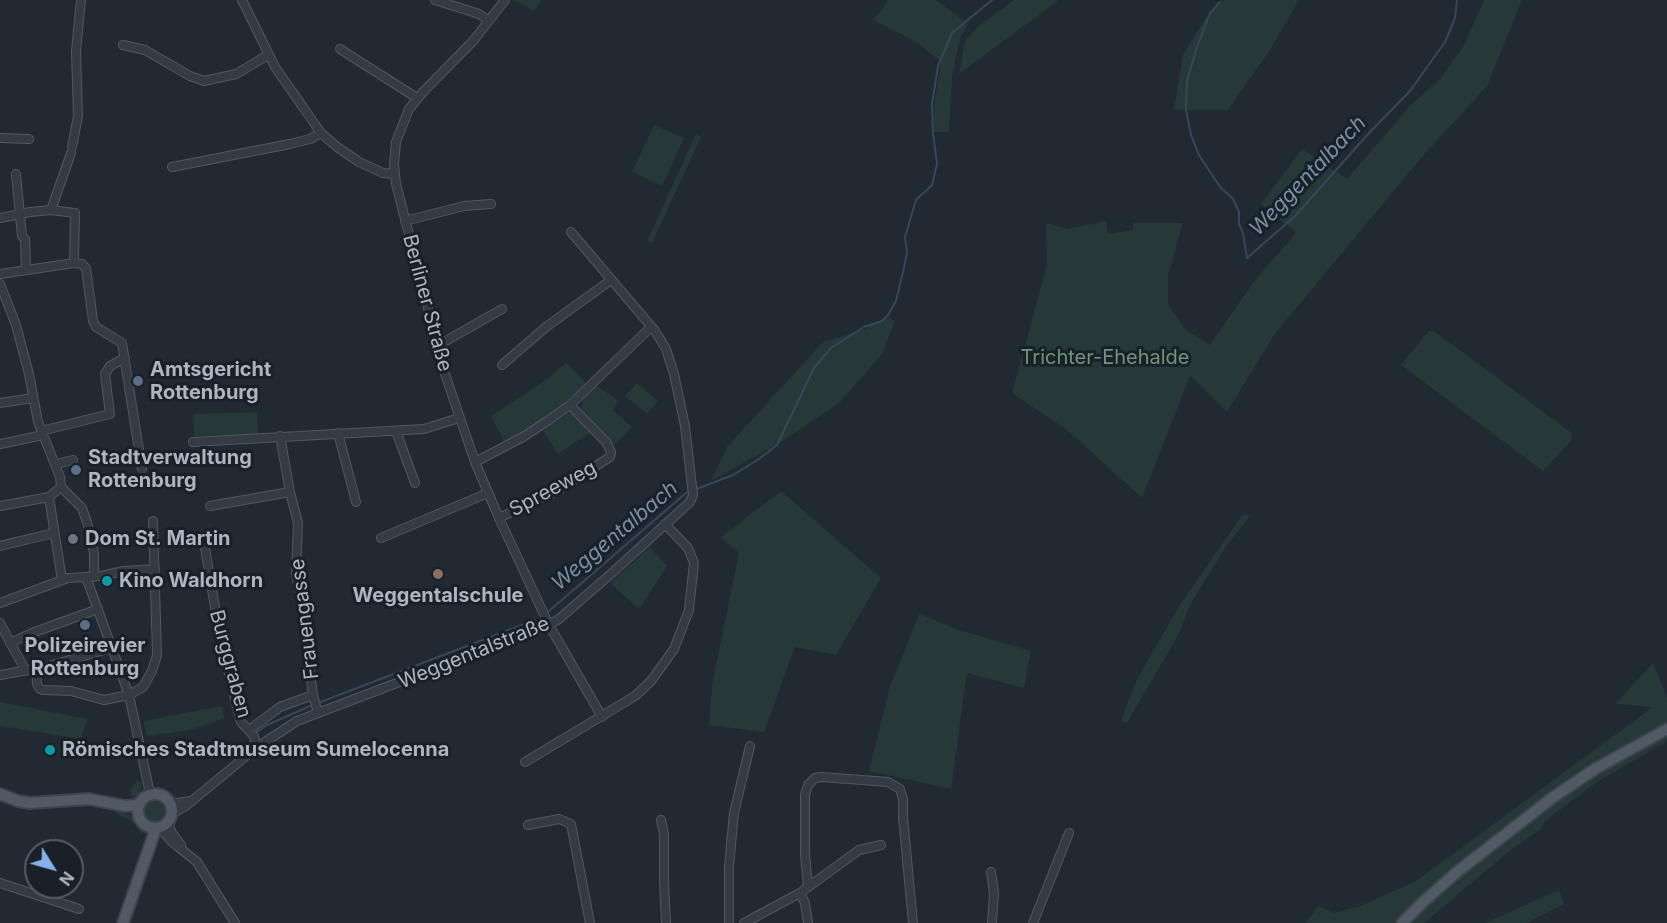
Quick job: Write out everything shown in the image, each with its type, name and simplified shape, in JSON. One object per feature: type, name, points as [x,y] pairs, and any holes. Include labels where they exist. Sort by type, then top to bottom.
[{"type":"main road","points":[[1402,923],[1457,872],[1552,798],[1595,769],[1667,729]]},
{"type":"main road","points":[[0,793],[18,801],[35,803],[89,799],[139,810],[161,824]]},
{"type":"main road","points":[[123,923],[145,860],[170,801],[162,795],[150,793],[139,810]]},
{"type":"street","points":[[51,210],[74,138],[78,109],[76,39],[81,0]]},
{"type":"street","points":[[242,0],[268,55],[321,133],[359,162],[383,173],[395,174]]},
{"type":"street","points":[[435,0],[472,12],[489,21]]},
{"type":"street","name":"Berliner Straße","points":[[505,0],[465,49],[417,98],[404,119],[396,142],[395,174],[437,346],[475,462],[549,625],[602,717]]},
{"type":"street","points":[[123,45],[145,50],[190,76],[204,81],[236,74],[268,55]]},
{"type":"street","points":[[340,49],[417,98]]},
{"type":"street","points":[[172,167],[290,144],[310,139],[321,133]]},
{"type":"street","points":[[0,138],[29,139]]},
{"type":"street","points":[[16,174],[22,236],[25,239],[26,270]]},
{"type":"street","points":[[405,221],[464,206],[491,204]]},
{"type":"street","points":[[0,218],[51,210],[75,213],[78,263],[88,273],[93,321],[96,327],[122,343],[142,469]]},
{"type":"street","name":"Weggentalstraße","points":[[161,824],[256,748],[297,721],[317,711],[549,625],[598,585],[690,502],[691,488],[685,426],[666,349],[651,327],[571,232]]},
{"type":"street","points":[[0,274],[78,263]]},
{"type":"street","points":[[502,365],[546,327],[611,280]]},
{"type":"street","points":[[0,284],[16,325],[42,433],[56,464],[61,487],[71,495],[85,514],[92,541],[92,575],[98,609],[129,695],[150,793]]},
{"type":"street","points":[[437,346],[502,309]]},
{"type":"street","points":[[475,462],[536,429],[570,405],[651,327]]},
{"type":"street","points":[[0,444],[110,414],[105,374],[110,366],[125,358]]},
{"type":"street","points":[[0,403],[33,398]]},
{"type":"street","name":"Spreeweg","points":[[499,518],[560,489],[610,457],[611,452],[606,442],[570,405]]},
{"type":"street","points":[[194,442],[424,429],[459,418]]},
{"type":"street","points":[[396,431],[415,483]]},
{"type":"street","points":[[338,433],[356,502]]},
{"type":"street","name":"Frauengasse","points":[[280,436],[298,523],[296,574],[309,636],[308,654],[317,711]]},
{"type":"street","points":[[56,464],[73,460]]},
{"type":"street","points":[[0,506],[50,500],[61,487]]},
{"type":"street","points":[[210,506],[290,492]]},
{"type":"street","points":[[381,538],[488,494]]},
{"type":"street","points":[[50,500],[62,580]]},
{"type":"street","points":[[36,669],[37,684],[40,689],[71,691],[104,700],[129,695],[138,691],[145,684],[157,655],[153,521]]},
{"type":"street","points":[[525,762],[634,696],[651,681],[674,649],[689,610],[694,558],[688,548],[665,524]]},
{"type":"street","points":[[0,546],[54,533]]},
{"type":"street","name":"Burggraben","points":[[204,542],[225,657],[241,722],[254,736],[256,748]]},
{"type":"street","points":[[0,603],[73,577],[155,569]]},
{"type":"street","points":[[10,643],[98,609]]},
{"type":"street","points":[[0,623],[25,670]]},
{"type":"street","points":[[0,675],[36,669],[111,648]]},
{"type":"street","points":[[249,730],[280,707],[313,697]]},
{"type":"street","points":[[729,923],[729,866],[734,813],[750,746]]},
{"type":"street","points":[[808,887],[805,854],[805,795],[808,785],[815,778],[822,777],[888,782],[900,789],[903,799],[913,923]]},
{"type":"street","points":[[170,801],[178,803],[191,801]]},
{"type":"street","points":[[528,825],[559,819],[571,824],[590,923]]},
{"type":"street","points":[[661,820],[664,834],[666,923]]},
{"type":"street","points":[[161,824],[172,833],[205,873],[235,923]]},
{"type":"street","points":[[1033,923],[1069,833]]},
{"type":"street","points":[[744,923],[800,893],[859,850],[881,845]]},
{"type":"street","points":[[992,872],[994,893],[992,923]]},
{"type":"street","points":[[0,883],[79,909]]},
{"type":"street","points":[[800,893],[806,903],[808,923]]},
{"type":"green space","points":[[514,0],[541,0],[534,11]]},
{"type":"green space","points":[[889,0],[936,0],[968,24],[960,38],[952,77],[949,132],[933,132],[935,98],[941,62],[918,43],[873,20]]},
{"type":"green space","points":[[1014,0],[1059,0],[959,74],[965,41],[980,25]]},
{"type":"green space","points":[[1223,0],[1299,0],[1270,50],[1228,110],[1174,110],[1183,55],[1205,19]]},
{"type":"green space","name":"Trichter-Ehehalde","points":[[1484,0],[1522,0],[1487,86],[1421,158],[1274,335],[1227,412],[1190,376],[1142,498],[1067,430],[1012,393],[1047,265],[1046,223],[1068,229],[1106,221],[1108,234],[1133,230],[1133,223],[1183,223],[1168,275],[1168,305],[1186,330],[1210,345],[1255,280],[1296,233],[1261,204],[1302,149],[1347,179],[1411,105],[1440,79],[1463,47]]},
{"type":"green space","points":[[654,125],[684,138],[662,186],[632,172]]},
{"type":"green space","points":[[696,134],[701,137],[652,243],[647,241]]},
{"type":"green space","points":[[888,317],[895,321],[882,354],[840,402],[783,441],[711,481],[727,447],[823,342],[865,329]]},
{"type":"green space","points":[[1429,331],[1434,331],[1572,433],[1571,441],[1543,471],[1401,365]]},
{"type":"green space","points":[[566,363],[586,383],[533,427],[505,442],[491,416],[546,380]]},
{"type":"green space","points":[[637,383],[658,401],[647,414],[625,396]]},
{"type":"green space","points":[[597,386],[619,401],[613,410],[632,427],[614,445],[581,408],[583,400]]},
{"type":"green space","points":[[257,412],[258,434],[194,436],[193,414]]},
{"type":"green space","points":[[569,413],[591,432],[558,454],[543,431]]},
{"type":"green space","points":[[781,491],[881,578],[836,655],[795,647],[764,732],[709,725],[712,685],[739,553],[721,537]]},
{"type":"green space","points":[[1243,514],[1250,516],[1225,548],[1190,605],[1180,632],[1127,723],[1121,721],[1136,681],[1179,606]]},
{"type":"green space","points":[[650,547],[667,566],[639,609],[610,583]]},
{"type":"green space","points":[[919,614],[959,630],[1031,651],[1024,688],[967,673],[951,789],[869,771],[890,687]]},
{"type":"green space","points":[[1653,663],[1667,697],[1667,741],[1597,782],[1545,821],[1541,829],[1511,850],[1424,923],[1305,923],[1319,906],[1334,913],[1360,906],[1416,881],[1653,707],[1615,704]]},
{"type":"green space","points":[[0,702],[88,719],[81,739],[0,726]]},
{"type":"green space","points":[[222,706],[224,718],[190,730],[147,736],[143,721]]},
{"type":"green space","points":[[137,781],[141,782],[142,786],[138,795],[133,798],[130,790]]},
{"type":"green space","points":[[155,801],[162,804],[165,811],[162,818],[155,821],[148,818],[145,811],[148,804]]},
{"type":"green space","points":[[115,809],[135,818],[144,835],[128,819],[115,813]]},
{"type":"green space","points":[[1559,890],[1564,904],[1526,923],[1485,923]]},
{"type":"waterway","name":"Weggentalbach","points":[[549,611],[686,493],[733,475],[777,445],[814,368],[831,348],[864,327],[882,321],[888,315],[896,301],[907,253],[905,237],[916,200],[932,185],[937,164],[932,104],[938,66],[952,33],[992,0]]},
{"type":"waterway","name":"Weggentalbach","points":[[1220,2],[1210,13],[1196,50],[1187,81],[1186,110],[1191,135],[1199,155],[1220,187],[1233,199],[1239,212],[1239,224],[1243,233],[1247,258],[1295,216],[1410,91],[1445,42],[1455,18],[1457,0]]},
{"type":"waterway","name":"Weggentalbach","points":[[257,732],[267,725],[310,706],[535,620]]},
{"type":"place","name":"Amtsgericht Rottenburg","points":[[138,381]]},
{"type":"place","name":"Stadtverwaltung Rottenburg","points":[[76,470]]},
{"type":"place","name":"Dom St. Martin","points":[[73,539]]},
{"type":"place","name":"Weggentalschule","points":[[438,574]]},
{"type":"place","name":"Kino Waldhorn","points":[[107,581]]},
{"type":"place","name":"Polizeirevier Rottenburg","points":[[85,625]]},
{"type":"place","name":"Römisches Stadtmuseum Sumelocenna","points":[[50,750]]}]
